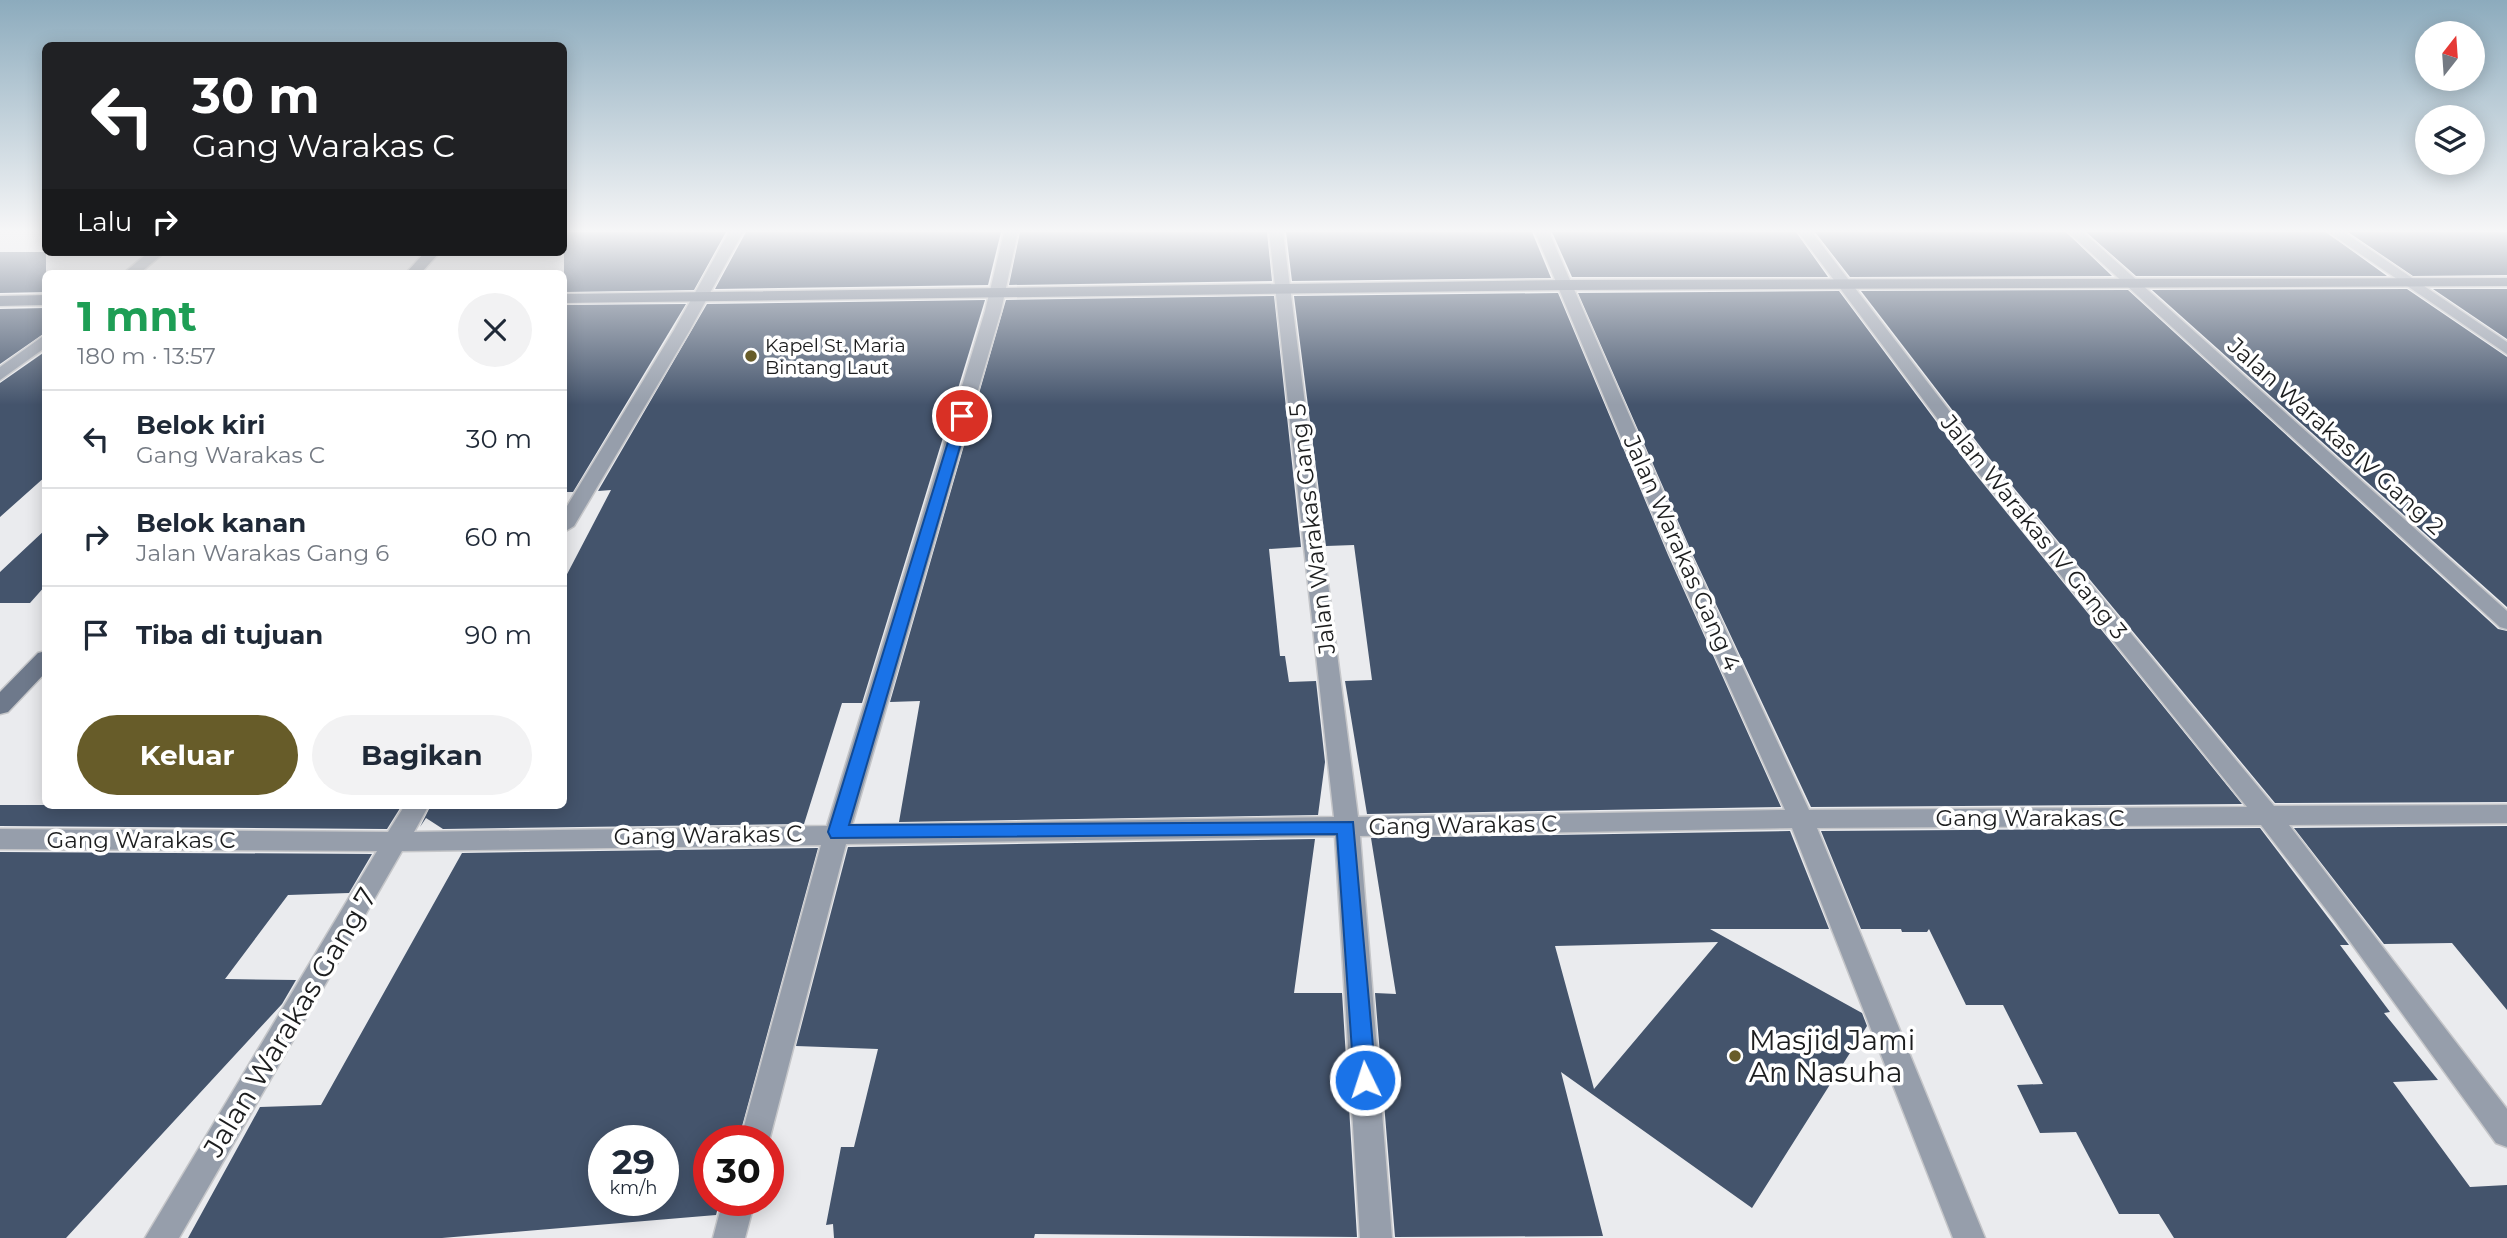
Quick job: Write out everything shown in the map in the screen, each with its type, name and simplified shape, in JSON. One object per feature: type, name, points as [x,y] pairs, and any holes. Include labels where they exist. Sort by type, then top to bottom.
[{"type":"street","points":[[567,521],[682,330],[702,290]]},
{"type":"street","points":[[759,1125],[838,832],[999,290]]},
{"type":"street","name":"Jalan Warakas Gang 5","points":[[1284,290],[1346,827],[1376,1238]]},
{"type":"street","points":[[567,299],[1297,290]]},
{"type":"street","name":"Jalan Warakas Gang 4","points":[[1569,290],[1680,554],[1801,819],[1969,1238]]},
{"type":"street","name":"Jalan Warakas IV Gang 3","points":[[1847,290],[2039,535],[2269,818],[2507,1133]]},
{"type":"street","name":"Jalan Warakas IV Gang 2","points":[[2137,290],[2507,622]]},
{"type":"street","points":[[2420,290],[2507,349]]},
{"type":"street","points":[[0,300],[42,300]]},
{"type":"street","points":[[0,374],[42,342]]},
{"type":"street","points":[[0,706],[42,662]]},
{"type":"street","name":"Jalan Warakas Gang 7","points":[[161,1238],[398,842],[415,809]]},
{"type":"street","name":"Gang Warakas C","points":[[0,839],[398,842],[838,832],[1801,819],[2269,818],[2507,814]]},
{"type":"street","points":[[729,1238],[735,1216]]},
{"type":"building","points":[[0,290],[42,290],[42,292],[0,293]]},
{"type":"building","points":[[567,290],[694,290],[567,292]]},
{"type":"building","points":[[2128,290],[2498,629],[2507,631],[2507,802],[2275,803],[1990,459],[1861,291]]},
{"type":"building","points":[[2152,290],[2408,290],[2507,357],[2507,607]]},
{"type":"building","points":[[2434,290],[2507,290],[2507,339]]},
{"type":"building","points":[[1839,291],[1973,471],[2242,804],[1811,807],[1692,553],[1578,293]]},
{"type":"building","points":[[1558,293],[1668,555],[1781,807],[1367,814],[1345,681],[1372,680],[1354,545],[1326,546],[1294,296]]},
{"type":"building","points":[[1274,296],[1301,547],[1269,549],[1280,656],[1285,656],[1289,682],[1316,681],[1325,762],[1318,815],[899,822],[920,701],[890,702],[1006,300]]},
{"type":"building","points":[[985,300],[862,703],[842,703],[804,824],[443,829],[426,818],[420,827],[429,809],[567,809],[567,574],[611,490],[598,491],[707,304]]},
{"type":"building","points":[[686,304],[573,492],[567,492],[567,305]]},
{"type":"building","points":[[42,308],[42,335],[0,364],[0,309]]},
{"type":"building","points":[[42,354],[42,480],[0,517],[0,383]]},
{"type":"building","points":[[42,533],[42,590],[30,603],[0,603],[0,572]]},
{"type":"building","points":[[0,805],[42,805],[42,809],[400,809],[387,829],[0,826]]},
{"type":"building","points":[[2507,826],[2507,1010],[2452,943],[2384,944],[2294,828]]},
{"type":"building","points":[[2260,828],[2349,945],[2340,945],[2390,1012],[2384,1013],[2438,1080],[2393,1082],[2470,1187],[2507,1185],[2507,1238],[2174,1238],[2159,1214],[2119,1214],[2076,1132],[2040,1133],[2017,1085],[2043,1084],[2003,1005],[1966,1005],[1929,929],[1927,932],[1902,932],[1901,929],[1861,929],[1821,831]]},
{"type":"building","points":[[1790,831],[1829,929],[1710,929],[1862,1013],[1867,1026],[1752,1208],[1561,1072],[1603,1236],[1395,1237],[1375,993],[1396,994],[1371,838]],"holes":[[[1718,942],[1594,1089],[1555,946]]]},
{"type":"building","points":[[1315,839],[1294,993],[1342,993],[1357,1237],[1035,1234],[1034,1238],[834,1238],[833,1224],[826,1225],[841,1147],[854,1147],[878,1049],[796,1046],[848,847]]},
{"type":"building","points":[[818,848],[742,1125],[693,1125],[693,1216],[704,1216],[442,1238],[188,1238],[260,1107],[321,1105],[462,853]]},
{"type":"building","points":[[0,852],[372,854],[349,893],[288,895],[225,979],[296,980],[282,1004],[66,1238],[0,1238]]},
{"type":"place","name":"Kapel St. Maria Bintang Laut","points":[[751,356]]},
{"type":"place","name":"Masjid Jami An Nasuha","points":[[1735,1056]]},
{"type":"route","points":[[962,416],[838,832],[1346,827],[1365,1080]]}]
